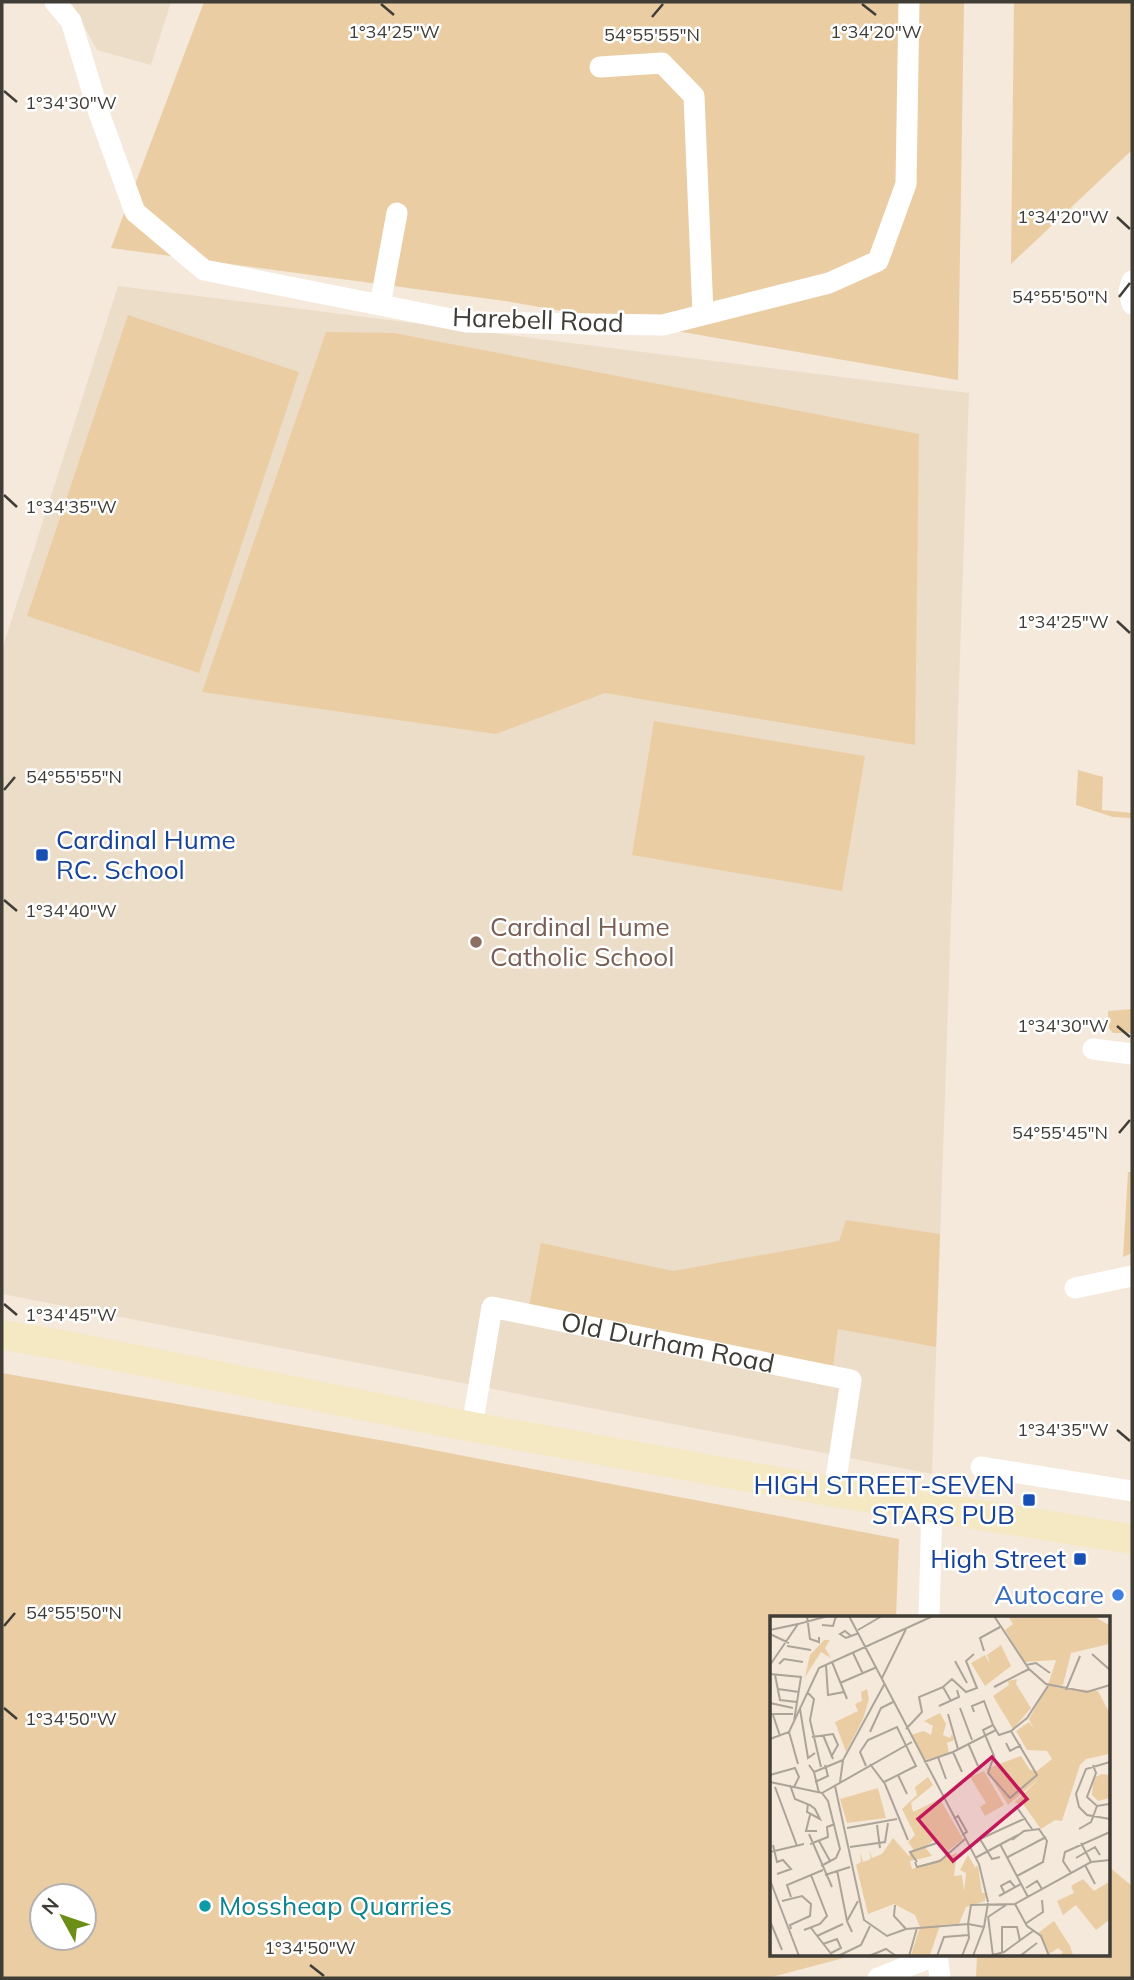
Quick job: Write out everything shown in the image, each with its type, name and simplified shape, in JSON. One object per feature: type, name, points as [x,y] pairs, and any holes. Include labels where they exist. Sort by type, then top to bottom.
[{"type":"main road","points":[[2,1335],[472,1427],[834,1492],[1132,1539]]},
{"type":"street","name":"Harebell Road","points":[[55,2],[71,21],[99,113],[135,212],[204,270],[466,322],[663,325],[829,283],[878,261],[905,184],[909,2]]},
{"type":"street","points":[[600,67],[662,64],[694,96],[703,314]]},
{"type":"street","points":[[380,305],[397,213]]},
{"type":"street","points":[[1132,281],[1129,290],[1132,304]]},
{"type":"street","points":[[1093,1049],[1132,1054]]},
{"type":"street","points":[[1075,1288],[1132,1276]]},
{"type":"street","name":"Old Durham Road","points":[[472,1427],[492,1307],[851,1380],[834,1492]]},
{"type":"street","points":[[981,1468],[1132,1491]]},
{"type":"street","points":[[929,1616],[932,1506]]},
{"type":"street","points":[[878,1978],[935,1955]]},
{"type":"street","points":[[937,1955],[940,1978]]},
{"type":"shaded area","points":[[71,2],[171,2],[151,65],[97,50]]},
{"type":"shaded area","points":[[204,2],[964,2],[958,380],[505,301],[111,248]]},
{"type":"shaded area","points":[[1014,2],[1132,2],[1132,150],[1011,264]]},
{"type":"shaded area","name":"Cardinal Hume Catholic School","points":[[118,286],[969,393],[932,1474],[2,1294],[2,650]]},
{"type":"shaded area","points":[[128,315],[299,372],[199,673],[27,616]]},
{"type":"shaded area","points":[[326,332],[394,333],[919,434],[915,745],[605,693],[496,734],[202,692]]},
{"type":"shaded area","points":[[654,721],[865,756],[842,891],[632,855]]},
{"type":"shaded area","points":[[1078,770],[1103,777],[1102,810],[1132,813],[1132,818],[1113,817],[1076,805]]},
{"type":"shaded area","points":[[1132,1009],[1132,1033],[1113,1033],[1108,1027],[1108,1011]]},
{"type":"shaded area","points":[[1128,1172],[1132,1172],[1132,1245],[1130,1254],[1123,1257]]},
{"type":"shaded area","points":[[846,1220],[940,1234],[936,1347],[838,1329],[833,1366],[529,1306],[541,1243],[673,1271],[839,1241]]},
{"type":"shaded area","points":[[2,1373],[402,1444],[899,1539],[896,1616],[770,1616],[770,1955],[855,1955],[768,1978],[2,1978]]},
{"type":"shaded area","points":[[1110,1868],[1132,1886],[1132,1978],[976,1978],[977,1955],[1110,1955]]},
{"type":"place","name":"Cardinal Hume RC. School","points":[[42,855]]},
{"type":"place","name":"Cardinal Hume Catholic School","points":[[476,942]]},
{"type":"place","name":"HIGH STREET-SEVEN STARS PUB","points":[[1029,1500]]},
{"type":"place","name":"High Street","points":[[1080,1559]]},
{"type":"place","name":"Autocare","points":[[1118,1595]]},
{"type":"place","name":"Mossheap Quarries","points":[[205,1906]]}]
